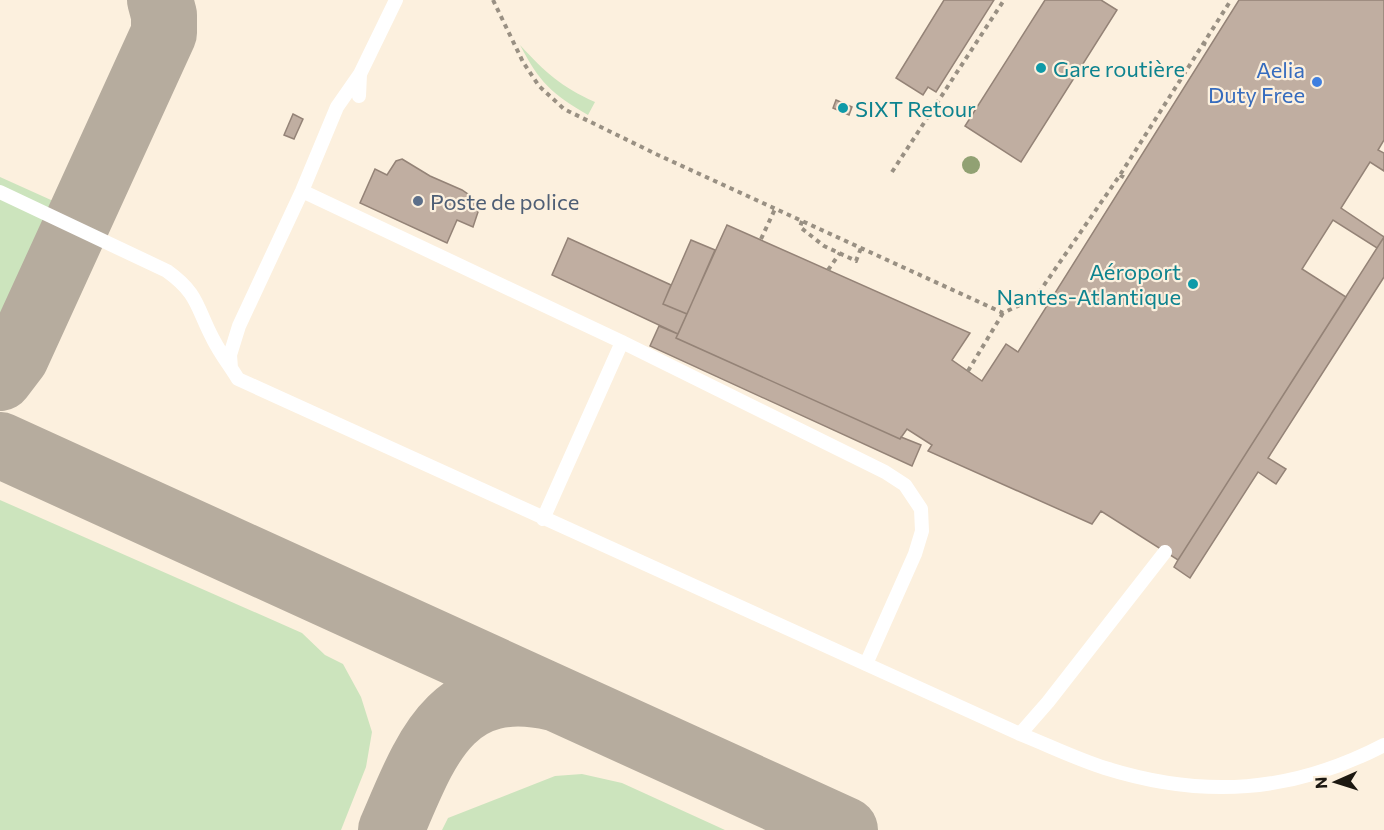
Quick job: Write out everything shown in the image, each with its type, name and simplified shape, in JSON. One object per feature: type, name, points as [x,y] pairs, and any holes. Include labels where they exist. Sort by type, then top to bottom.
[{"type":"lane","points":[[231,368],[230,355],[239,326],[302,191],[337,106],[360,74],[396,0]]},
{"type":"lane","points":[[358,96],[360,74]]},
{"type":"lane","points":[[302,191],[622,342],[885,472],[905,485],[921,509],[922,531],[915,554],[866,664]]},
{"type":"lane","points":[[0,192],[167,271],[181,281],[195,297],[213,339],[238,379],[1020,734],[1103,768],[1154,781],[1203,788],[1270,785],[1352,762],[1384,745]]},
{"type":"lane","points":[[543,519],[622,342]]},
{"type":"lane","points":[[1020,734],[1048,702],[1165,552]]},
{"type":"path","points":[[493,0],[539,86],[564,109],[1003,313]]},
{"type":"path","points":[[892,172],[1004,0]]},
{"type":"path","points":[[968,371],[1003,313],[1030,300],[1040,291],[1120,174],[1230,0]]},
{"type":"path","points":[[991,5],[998,9]]},
{"type":"path","points":[[1202,43],[1209,46]]},
{"type":"path","points":[[960,54],[966,58]]},
{"type":"path","points":[[1120,174],[1127,179]]},
{"type":"path","points":[[761,239],[775,209]]},
{"type":"path","points":[[802,221],[800,226],[824,246],[856,261],[861,248]]},
{"type":"path","points":[[828,270],[840,253]]},
{"type":"green space","points":[[520,45],[554,78],[572,91],[595,102],[588,115],[548,86],[534,69]]},
{"type":"green space","points":[[0,177],[71,209],[4,334],[0,333]]},
{"type":"green space","points":[[0,500],[302,633],[325,655],[343,664],[361,697],[372,732],[366,767],[341,830],[0,830]]},
{"type":"green space","points":[[582,774],[622,783],[725,830],[442,830],[448,818],[555,776]]},
{"type":"building","points":[[944,0],[994,0],[936,92],[928,87],[923,95],[896,78]]},
{"type":"building","name":"Gare routière","points":[[1045,0],[1101,0],[1117,10],[1021,162],[965,126]]},
{"type":"building","name":"Aéroport Nantes-Atlantique","points":[[1239,0],[1384,0],[1384,140],[1378,150],[1384,153],[1384,171],[1370,162],[1341,208],[1384,237],[1377,248],[1333,220],[1302,269],[1346,297],[1178,560],[1101,511],[1092,524],[928,451],[932,445],[907,429],[900,439],[676,338],[727,225],[970,333],[952,360],[982,381],[1006,344],[1018,352]]},
{"type":"building","name":"SIXT Retour","points":[[836,100],[852,107],[849,115],[833,108]]},
{"type":"building","points":[[293,114],[303,119],[294,139],[284,135]]},
{"type":"building","name":"Poste de police","points":[[402,159],[475,199],[478,212],[473,227],[457,220],[447,243],[360,203],[375,169],[387,175],[396,161]]},
{"type":"building","points":[[1384,237],[1384,277],[1268,458],[1286,469],[1276,484],[1258,472],[1190,578],[1174,567]]},
{"type":"building","points":[[568,238],[671,285],[663,304],[687,314],[678,334],[552,275]]},
{"type":"building","points":[[691,240],[715,250],[687,314],[663,304]]},
{"type":"building","points":[[659,326],[678,334],[676,338],[900,439],[901,437],[921,445],[912,466],[650,346]]},
{"type":"taxiway","points":[[0,378],[16,357],[164,33],[164,15],[160,0]]},
{"type":"taxiway","points":[[0,445],[845,830]]},
{"type":"taxiway","points":[[391,830],[416,773],[430,748],[446,726],[465,709],[489,698],[518,694],[554,698]]},
{"type":"place","name":"Gare routière","points":[[1041,68]]},
{"type":"place","name":"Aelia Duty Free","points":[[1317,82]]},
{"type":"place","name":"SIXT Retour","points":[[843,108]]},
{"type":"place","name":"Poste de police","points":[[418,201]]},
{"type":"place","name":"Aéroport Nantes-Atlantique","points":[[1193,284]]}]
